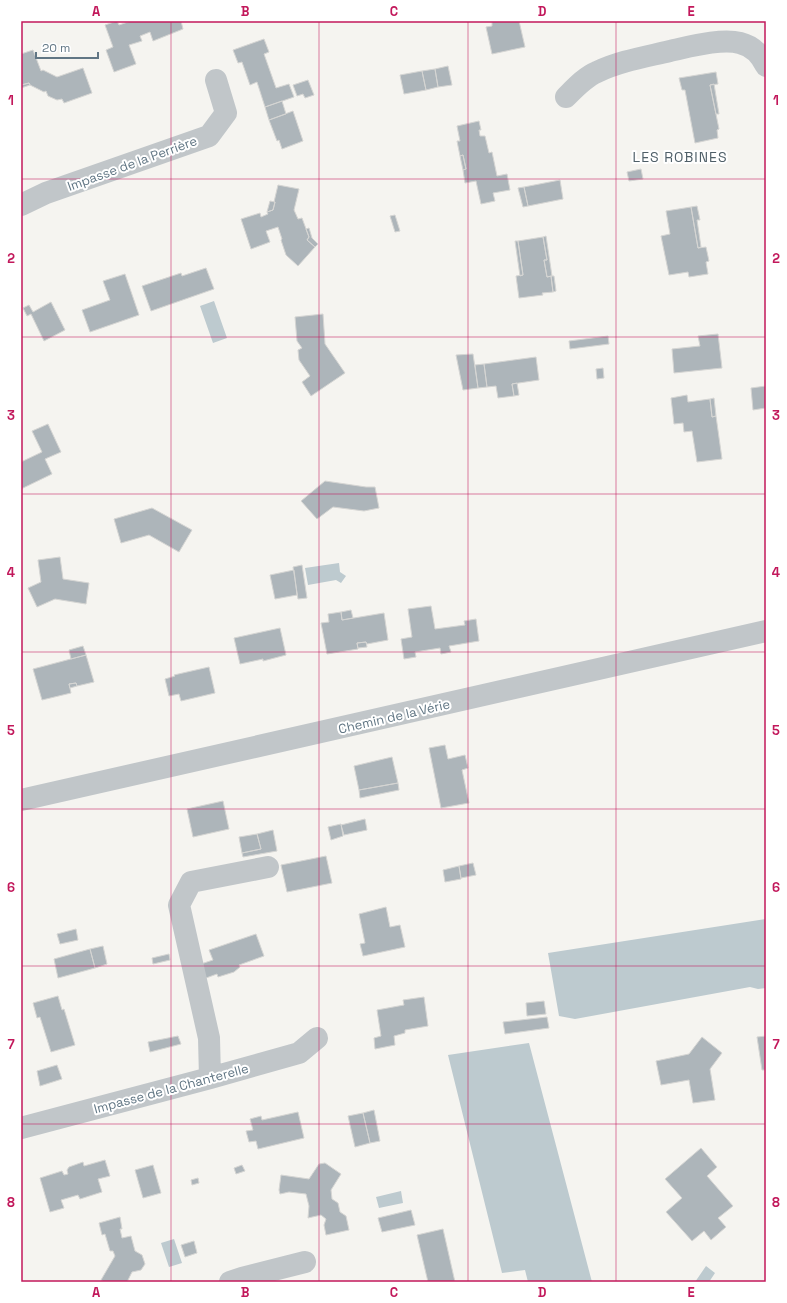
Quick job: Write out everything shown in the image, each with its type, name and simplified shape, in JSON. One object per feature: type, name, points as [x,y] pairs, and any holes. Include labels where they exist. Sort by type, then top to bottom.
[{"type":"street","points":[[566,97],[578,84],[595,72],[620,62],[710,43],[738,42],[750,47],[763,59],[766,66]]},
{"type":"street","name":"Impasse de la Perrière","points":[[21,205],[46,193],[209,136],[226,113],[216,80]]},
{"type":"street","name":"Chemin de la Vérie","points":[[21,800],[766,631]]},
{"type":"street","points":[[210,1078],[209,1038],[179,905],[191,882],[268,867]]},
{"type":"street","name":"Impasse de la Chanterelle","points":[[21,1128],[299,1053],[317,1038]]},
{"type":"street","points":[[230,1282],[305,1262]]},
{"type":"shaded area","points":[[214,301],[227,338],[213,343],[200,306]]},
{"type":"shaded area","points":[[339,563],[340,572],[346,576],[341,583],[336,580],[308,585],[305,568]]},
{"type":"shaded area","points":[[766,919],[766,988],[758,989],[750,987],[575,1019],[559,1016],[548,953]]},
{"type":"shaded area","points":[[529,1043],[592,1282],[528,1282],[525,1270],[502,1273],[448,1055]]},
{"type":"shaded area","points":[[401,1191],[403,1203],[379,1208],[376,1197]]},
{"type":"shaded area","points":[[174,1239],[182,1263],[169,1267],[161,1243]]},
{"type":"shaded area","points":[[706,1266],[715,1273],[709,1282],[695,1282]]},
{"type":"building","points":[[117,21],[119,25],[131,21],[181,21],[183,29],[153,41],[150,32],[140,36],[142,41],[129,45],[136,64],[114,72],[106,50],[113,47],[105,25]]},
{"type":"building","points":[[492,21],[519,21],[525,47],[492,54],[486,27],[492,26]]},
{"type":"building","points":[[264,39],[269,52],[264,54],[276,88],[289,84],[294,97],[265,107],[257,82],[250,85],[242,62],[238,63],[233,50]]},
{"type":"building","points":[[33,50],[41,71],[43,70],[57,77],[83,68],[92,93],[64,103],[62,99],[57,100],[48,96],[46,91],[44,92],[30,85],[29,83],[21,85],[21,54]]},
{"type":"building","points":[[448,66],[452,85],[438,87],[435,69]]},
{"type":"building","points":[[435,69],[438,87],[426,90],[422,71]]},
{"type":"building","points":[[422,71],[426,90],[404,94],[400,75]]},
{"type":"building","points":[[716,72],[718,84],[710,85],[719,129],[717,130],[718,138],[695,143],[685,90],[682,90],[679,78]]},
{"type":"building","points":[[308,80],[314,95],[305,98],[303,94],[297,96],[293,85]]},
{"type":"building","points":[[29,83],[30,85],[21,88],[21,85]]},
{"type":"building","points":[[714,84],[719,114],[716,114],[710,85]]},
{"type":"building","points":[[282,101],[286,114],[269,120],[265,107]]},
{"type":"building","points":[[293,111],[303,141],[282,149],[279,140],[277,141],[269,120]]},
{"type":"building","points":[[479,121],[481,130],[479,130],[480,136],[485,136],[489,153],[492,152],[497,176],[507,174],[510,190],[493,193],[495,201],[481,204],[476,181],[465,183],[463,170],[466,169],[463,155],[460,156],[457,141],[460,141],[457,126]]},
{"type":"building","points":[[463,155],[466,169],[463,170],[460,156]]},
{"type":"building","points":[[641,169],[643,179],[629,181],[627,172]]},
{"type":"building","points":[[560,180],[563,199],[528,206],[524,187]]},
{"type":"building","points":[[278,185],[299,189],[294,210],[298,219],[302,218],[309,237],[307,240],[315,247],[298,266],[286,255],[278,227],[266,231],[270,242],[251,249],[241,219],[260,213],[261,217],[268,214],[267,212],[273,210]]},
{"type":"building","points":[[524,187],[528,206],[523,207],[518,188]]},
{"type":"building","points":[[270,201],[275,202],[273,210],[267,212]]},
{"type":"building","points":[[697,206],[700,220],[697,220],[701,247],[698,248],[691,207]]},
{"type":"building","points":[[691,207],[698,248],[706,247],[709,261],[706,262],[708,274],[689,277],[688,272],[669,275],[661,236],[670,234],[666,211]]},
{"type":"building","points":[[395,215],[400,231],[395,232],[390,216]]},
{"type":"building","points":[[309,228],[312,238],[318,244],[315,247],[307,240],[309,237],[306,229]]},
{"type":"building","points":[[546,236],[552,276],[547,277],[544,260],[547,260],[543,237]]},
{"type":"building","points":[[543,237],[547,260],[544,260],[547,277],[551,276],[553,292],[542,293],[543,295],[519,298],[516,276],[523,275],[518,241]]},
{"type":"building","points":[[515,241],[518,241],[523,275],[520,276]]},
{"type":"building","points":[[206,268],[214,289],[151,311],[142,286],[181,273],[182,276]]},
{"type":"building","points":[[125,274],[139,315],[90,332],[82,310],[110,300],[103,281]]},
{"type":"building","points":[[551,276],[554,276],[556,291],[553,292]]},
{"type":"building","points":[[51,302],[65,330],[44,341],[31,314],[27,316],[23,308],[29,305],[33,312]]},
{"type":"building","points":[[323,314],[325,344],[345,373],[311,396],[302,382],[310,376],[299,360],[298,350],[302,348],[297,341],[295,317]]},
{"type":"building","points":[[718,334],[722,368],[674,373],[672,349],[700,346],[698,336]]},
{"type":"building","points":[[608,336],[609,344],[570,349],[569,341]]},
{"type":"building","points":[[473,354],[478,388],[463,390],[456,355]]},
{"type":"building","points":[[536,357],[539,380],[512,384],[514,396],[498,398],[496,386],[487,387],[484,364]]},
{"type":"building","points":[[484,364],[487,387],[478,388],[475,365]]},
{"type":"building","points":[[603,368],[604,378],[597,379],[596,369]]},
{"type":"building","points":[[517,383],[519,395],[514,396],[512,384]]},
{"type":"building","points":[[766,386],[766,408],[753,410],[751,388]]},
{"type":"building","points":[[687,395],[688,402],[710,399],[712,417],[716,416],[722,459],[697,462],[692,431],[684,432],[683,423],[674,424],[671,398]]},
{"type":"building","points":[[714,398],[716,416],[712,417],[710,399]]},
{"type":"building","points":[[48,424],[61,452],[45,459],[52,474],[21,489],[21,462],[42,452],[32,431]]},
{"type":"building","points":[[325,481],[375,487],[379,508],[364,511],[333,507],[317,519],[301,501]]},
{"type":"building","points":[[152,508],[192,530],[179,552],[149,535],[121,543],[114,519]]},
{"type":"building","points":[[60,557],[63,579],[89,583],[86,604],[55,599],[37,607],[28,588],[41,582],[38,560]]},
{"type":"building","points":[[302,565],[307,598],[298,599],[293,567]]},
{"type":"building","points":[[294,570],[297,595],[275,599],[270,575]]},
{"type":"building","points":[[431,606],[435,629],[465,625],[464,621],[476,619],[479,641],[449,646],[451,652],[441,654],[440,648],[415,652],[416,657],[404,659],[401,639],[412,637],[408,609]]},
{"type":"building","points":[[351,610],[353,618],[342,620],[341,612]]},
{"type":"building","points":[[341,612],[342,620],[384,613],[388,640],[367,644],[366,642],[357,643],[358,649],[327,654],[321,623],[329,622],[328,614]]},
{"type":"building","points":[[280,628],[286,655],[263,661],[263,659],[240,664],[234,638]]},
{"type":"building","points":[[366,642],[367,647],[358,648],[357,643]]},
{"type":"building","points":[[83,646],[86,655],[71,659],[69,650]]},
{"type":"building","points":[[86,655],[94,682],[77,686],[76,683],[69,684],[71,693],[42,700],[33,669]]},
{"type":"building","points":[[209,667],[215,693],[181,701],[179,694],[169,696],[165,679],[175,676],[174,675]]},
{"type":"building","points":[[76,683],[77,686],[70,688],[69,684]]},
{"type":"building","points":[[445,745],[448,759],[465,755],[468,768],[462,770],[469,803],[441,808],[429,748]]},
{"type":"building","points":[[392,757],[398,783],[359,790],[354,766]]},
{"type":"building","points":[[398,783],[399,790],[360,798],[359,790]]},
{"type":"building","points":[[223,801],[229,829],[193,837],[187,809]]},
{"type":"building","points":[[365,819],[367,830],[344,835],[341,825]]},
{"type":"building","points":[[341,824],[343,836],[331,840],[328,827]]},
{"type":"building","points":[[273,830],[277,851],[243,857],[242,853],[261,849],[257,834]]},
{"type":"building","points":[[257,834],[261,849],[242,853],[239,837]]},
{"type":"building","points":[[326,856],[332,883],[287,892],[281,865]]},
{"type":"building","points":[[473,863],[476,875],[461,878],[459,866]]},
{"type":"building","points":[[459,866],[461,879],[445,882],[443,870]]},
{"type":"building","points":[[386,907],[390,927],[400,925],[405,947],[363,956],[360,944],[365,943],[359,914]]},
{"type":"building","points":[[76,929],[78,940],[60,944],[57,934]]},
{"type":"building","points":[[256,934],[264,956],[239,965],[240,967],[234,972],[218,977],[217,974],[206,978],[201,964],[213,960],[209,950]]},
{"type":"building","points":[[103,946],[107,964],[95,968],[90,949]]},
{"type":"building","points":[[90,949],[95,968],[58,978],[54,959]]},
{"type":"building","points":[[169,954],[170,960],[153,964],[152,958]]},
{"type":"building","points":[[58,996],[62,1010],[64,1009],[75,1045],[51,1052],[40,1017],[37,1018],[33,1003]]},
{"type":"building","points":[[424,997],[428,1026],[405,1030],[405,1033],[394,1036],[395,1045],[375,1049],[374,1038],[381,1036],[377,1010],[404,1005],[403,1000]]},
{"type":"building","points":[[544,1001],[546,1014],[527,1016],[526,1003]]},
{"type":"building","points":[[547,1017],[549,1028],[505,1034],[503,1022]]},
{"type":"building","points":[[178,1036],[181,1044],[150,1052],[148,1042]]},
{"type":"building","points":[[766,1036],[766,1070],[762,1070],[757,1037]]},
{"type":"building","points":[[702,1037],[722,1053],[710,1069],[715,1100],[693,1103],[689,1080],[661,1085],[656,1061],[689,1054]]},
{"type":"building","points":[[57,1065],[62,1079],[40,1086],[37,1071]]},
{"type":"building","points":[[374,1110],[380,1141],[370,1143],[363,1113]]},
{"type":"building","points":[[298,1112],[304,1138],[258,1149],[256,1141],[249,1142],[246,1131],[253,1130],[250,1119],[261,1116],[262,1120]]},
{"type":"building","points":[[363,1113],[370,1143],[355,1147],[348,1116]]},
{"type":"building","points":[[701,1148],[717,1167],[707,1176],[733,1206],[718,1218],[726,1227],[711,1240],[704,1231],[692,1241],[666,1212],[682,1198],[665,1179]]},
{"type":"building","points":[[105,1160],[110,1176],[98,1179],[102,1192],[80,1199],[78,1195],[61,1200],[64,1208],[50,1212],[40,1178],[62,1171],[64,1175],[68,1174],[67,1170],[69,1167],[83,1162],[84,1166]]},
{"type":"building","points":[[325,1163],[341,1174],[331,1190],[332,1199],[338,1203],[340,1212],[346,1216],[349,1230],[326,1235],[324,1225],[326,1219],[321,1215],[308,1218],[309,1206],[306,1194],[289,1192],[280,1194],[279,1190],[281,1175],[309,1179],[319,1164]]},
{"type":"building","points":[[153,1165],[161,1193],[143,1198],[135,1170]]},
{"type":"building","points":[[242,1165],[245,1171],[236,1174],[234,1168]]},
{"type":"building","points":[[198,1178],[199,1183],[192,1185],[191,1180]]},
{"type":"building","points":[[411,1210],[415,1225],[382,1232],[378,1218]]},
{"type":"building","points":[[120,1217],[122,1238],[131,1236],[135,1251],[142,1255],[145,1264],[141,1270],[132,1272],[127,1282],[104,1282],[101,1280],[115,1256],[113,1251],[110,1251],[105,1234],[102,1235],[99,1223]]},
{"type":"building","points":[[443,1229],[455,1282],[428,1282],[417,1235]]},
{"type":"building","points":[[194,1241],[197,1253],[185,1257],[181,1245]]},
{"type":"district","name":"LES ROBINES","points":[[680,157]]}]
